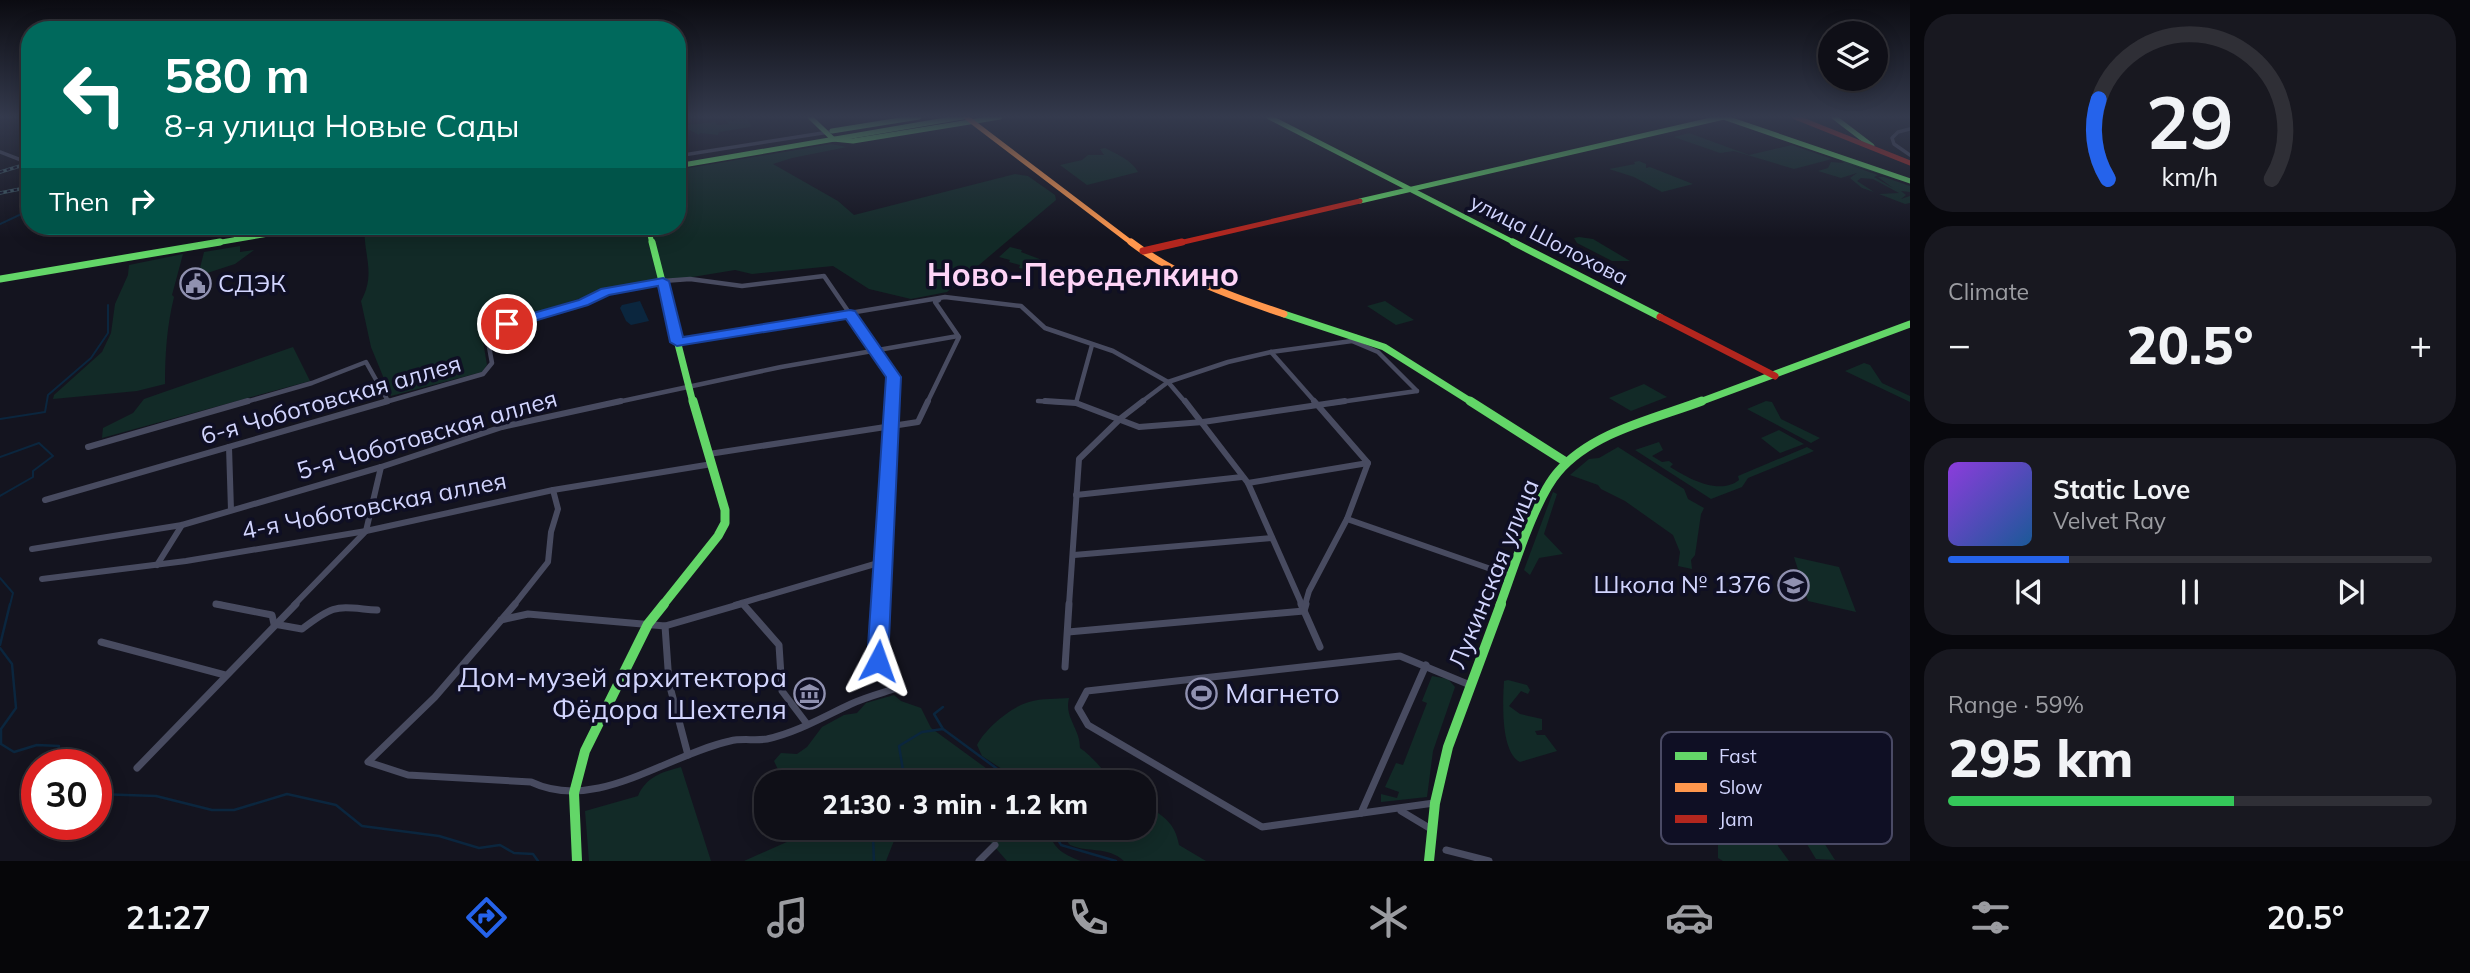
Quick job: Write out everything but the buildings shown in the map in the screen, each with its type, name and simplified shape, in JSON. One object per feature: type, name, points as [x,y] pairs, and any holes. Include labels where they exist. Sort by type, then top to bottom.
[{"type":"street","points":[[14,157],[21,160]]},
{"type":"street","points":[[686,162],[710,157]]},
{"type":"street","points":[[686,162],[713,157]]},
{"type":"street","points":[[1018,157],[1175,272],[1217,292],[1404,357],[1566,462]]},
{"type":"street","name":"улица Шолохова","points":[[1348,157],[1775,376]]},
{"type":"street","points":[[1143,251],[1548,157]]},
{"type":"street","points":[[1840,157],[1910,181]]},
{"type":"street","points":[[1893,157],[1910,163]]},
{"type":"street","points":[[0,277],[246,235]]},
{"type":"street","points":[[236,237],[250,235]]},
{"type":"street","points":[[577,861],[574,793],[585,751],[648,624],[718,536],[725,523],[725,510],[688,386],[650,235]]},
{"type":"street","points":[[553,490],[558,509],[551,532],[548,562],[435,696],[368,762],[408,775],[531,782],[548,790],[574,793],[631,778],[730,741],[768,739],[853,702],[897,688],[878,661],[893,377],[824,276],[742,286],[718,281],[663,281]]},
{"type":"street","name":"6-я Чоботовская аллея","points":[[45,500],[483,374],[492,363],[486,330],[584,302],[606,292],[663,281]]},
{"type":"street","points":[[677,342],[945,297],[1021,306],[1045,328],[1113,351],[1168,382],[1203,422],[1248,483],[1320,647]]},
{"type":"street","points":[[709,454],[918,422],[958,336],[935,302],[945,297]]},
{"type":"street","name":"Лукинская улица","points":[[1430,861],[1435,803],[1448,747],[1511,576],[1550,482],[1566,462],[1604,438],[1910,324]]},
{"type":"street","name":"5-я Чоботовская аллея","points":[[32,549],[182,525],[381,467],[502,427],[781,367],[958,336]]},
{"type":"street","points":[[1065,667],[1079,459],[1121,418],[1168,382],[1228,362],[1271,352],[1354,339],[1378,352],[1417,391]]},
{"type":"street","points":[[1076,403],[1091,345]]},
{"type":"street","points":[[1271,352],[1368,464]]},
{"type":"street","points":[[88,447],[312,383],[366,362],[388,401]]},
{"type":"street","points":[[1038,401],[1076,403],[1139,427],[1203,422],[1417,391]]},
{"type":"street","points":[[229,447],[232,510]]},
{"type":"street","name":"4-я Чоботовская аллея","points":[[42,579],[157,565],[366,531],[553,490],[712,464]]},
{"type":"street","points":[[1248,483],[1368,464]]},
{"type":"street","points":[[1304,611],[1309,591],[1347,519],[1368,464]]},
{"type":"street","points":[[137,768],[366,531],[381,467]]},
{"type":"street","points":[[1076,495],[1242,477]]},
{"type":"street","points":[[1347,519],[1511,576]]},
{"type":"street","points":[[157,565],[182,525]]},
{"type":"street","points":[[1074,555],[1272,538]]},
{"type":"street","points":[[501,620],[528,614],[666,626],[885,561]]},
{"type":"street","points":[[742,603],[779,645],[782,691],[807,724]]},
{"type":"street","points":[[216,604],[272,615],[274,624]]},
{"type":"street","points":[[274,624],[302,629],[328,609],[338,607],[377,610]]},
{"type":"street","points":[[1068,632],[1304,611]]},
{"type":"street","points":[[666,626],[669,683],[688,755]]},
{"type":"street","points":[[101,642],[225,675]]},
{"type":"street","points":[[1435,803],[1262,827],[1088,724],[1078,708],[1087,691],[1400,656],[1470,685]]},
{"type":"street","points":[[1361,813],[1426,665]]},
{"type":"street","points":[[1398,810],[1418,818],[1433,830]]},
{"type":"street","points":[[979,861],[995,845]]},
{"type":"street","points":[[1446,850],[1489,861]]},
{"type":"green space","points":[[753,157],[796,157],[773,164],[838,201],[854,215],[1015,174],[1028,176],[1055,195],[1056,200],[947,292],[911,299],[869,289],[833,266],[752,274],[735,270],[601,292],[481,329],[487,365],[482,372],[391,396],[371,347],[361,301],[366,291],[369,272],[365,235],[686,235],[686,168]]},
{"type":"green space","points":[[1085,157],[1122,157],[1138,172],[1087,185],[1060,165]]},
{"type":"green space","points":[[1755,157],[1832,159],[1794,169]]},
{"type":"green space","points":[[1840,159],[1907,182],[1847,164],[1878,175],[1874,177],[1893,188],[1878,177],[1910,186],[1910,192],[1901,191],[1906,195],[1901,199],[1910,196],[1910,203],[1905,204],[1879,194],[1899,193],[1873,179],[1861,178],[1857,181],[1874,192],[1862,188],[1850,178],[1857,173],[1841,178],[1818,171],[1828,168],[1831,162],[1844,163]]},
{"type":"green space","points":[[1639,161],[1646,164],[1646,168],[1650,167],[1693,184],[1662,192],[1634,177],[1609,169]]},
{"type":"green space","points":[[1574,238],[1593,239],[1630,261],[1612,261],[1577,243]]},
{"type":"green space","points":[[240,246],[240,252],[254,250],[235,264],[198,276],[204,252]]},
{"type":"green space","points":[[1010,247],[1042,260],[1031,270],[1019,268],[1020,265],[999,257]]},
{"type":"green space","points":[[183,254],[172,295],[174,297],[167,340],[165,384],[137,391],[53,399],[54,395],[102,352],[111,333],[115,304],[128,275],[129,265]]},
{"type":"green space","points":[[1385,301],[1414,320],[1396,325],[1367,306]]},
{"type":"green space","points":[[293,347],[310,381],[102,438],[103,428],[133,413],[144,399]]},
{"type":"green space","points":[[1864,363],[1870,365],[1882,383],[1910,396],[1910,402],[1845,371]]},
{"type":"green space","points":[[1644,384],[1667,397],[1631,411],[1609,398]]},
{"type":"green space","points":[[1766,401],[1772,402],[1781,419],[1820,438],[1811,443],[1747,409]]},
{"type":"green space","points":[[1779,430],[1804,444],[1780,453],[1761,438]]},
{"type":"green space","points":[[1659,442],[1663,450],[1652,456],[1662,462],[1669,461],[1673,464],[1670,467],[1713,486],[1731,484],[1739,480],[1738,476],[1807,447],[1814,451],[1748,478],[1742,487],[1711,499],[1635,450]]},
{"type":"green space","points":[[1618,447],[1684,489],[1688,499],[1704,508],[1695,555],[1691,560],[1692,569],[1678,566],[1680,552],[1673,535],[1598,485],[1570,475],[1589,459],[1599,458]]},
{"type":"green space","points":[[1553,492],[1557,494],[1544,534],[1563,554],[1539,558],[1530,575],[1524,570]]},
{"type":"green space","points":[[1794,557],[1839,567],[1856,612],[1808,601]]},
{"type":"green space","points":[[1432,676],[1448,679],[1455,687],[1433,751],[1427,797],[1381,802],[1381,794],[1397,798],[1399,792],[1385,787],[1396,763],[1403,765],[1427,703],[1422,701]]},
{"type":"green space","points":[[1504,681],[1527,685],[1530,690],[1528,694],[1521,691],[1509,706],[1520,714],[1542,719],[1542,730],[1535,731],[1537,735],[1545,735],[1557,751],[1520,762],[1514,756],[1509,748],[1504,725]]},
{"type":"green space","points":[[894,695],[901,701],[921,708],[931,728],[989,770],[778,770],[774,761],[781,753],[797,754],[807,747],[822,727],[844,715],[857,713],[866,703]]},
{"type":"green space","points":[[1069,698],[1070,717],[1080,748],[1103,770],[1004,770],[982,756],[977,745],[993,725],[1022,705],[1044,699]]},
{"type":"green space","points":[[681,767],[711,861],[589,861],[585,811],[638,796],[650,780],[661,773]]},
{"type":"green space","points":[[1156,812],[1175,831],[1179,845],[1206,861],[1124,861],[1105,851],[1070,845],[1066,840],[1156,840]]},
{"type":"green space","points":[[791,840],[894,840],[886,861],[744,861]]},
{"type":"green space","points":[[989,840],[1052,840],[1059,849],[1081,861],[1007,861]]},
{"type":"green space","points":[[1718,844],[1778,844],[1789,861],[1723,861],[1718,858]]},
{"type":"green space","points":[[1807,844],[1825,844],[1835,860],[1816,859]]},
{"type":"water","points":[[640,301],[649,321],[631,325],[620,308],[622,305]]},
{"type":"waterway","points":[[0,224],[21,214]]},
{"type":"waterway","points":[[0,419],[45,412],[48,395],[91,358],[108,333],[108,305]]},
{"type":"waterway","points":[[0,457],[39,443],[53,456],[33,471],[33,477],[0,496]]},
{"type":"waterway","points":[[0,578],[13,593],[10,605]]},
{"type":"waterway","points":[[0,645],[10,604]]},
{"type":"waterway","points":[[0,648],[12,664],[16,708],[1,729],[1,744],[14,752],[21,750]]},
{"type":"waterway","points":[[943,707],[934,714],[943,729]]},
{"type":"waterway","points":[[903,770],[899,746],[922,732],[943,729]]},
{"type":"waterway","points":[[943,729],[999,770]]},
{"type":"waterway","points":[[24,749],[37,745],[59,746],[58,749]]},
{"type":"waterway","points":[[112,795],[156,796],[212,810],[234,810],[287,794],[336,805],[362,826],[439,836],[479,848],[500,845],[514,853],[533,854],[538,861]]},
{"type":"waterway","points":[[873,840],[874,861]]},
{"type":"waterway","points":[[1058,840],[1061,845],[1116,861]]},
{"type":"railway","points":[[0,172],[21,166]]},
{"type":"railway","points":[[0,193],[21,189]]},
{"type":"traffic: fast","points":[[686,164],[728,157]]},
{"type":"traffic: fast","points":[[1348,157],[1660,317]]},
{"type":"traffic: fast","points":[[1360,201],[1550,157]]},
{"type":"traffic: fast","points":[[1840,157],[1910,181]]},
{"type":"traffic: fast","points":[[236,239],[238,235]]},
{"type":"traffic: fast","points":[[0,279],[262,235]]},
{"type":"traffic: fast","points":[[577,861],[574,793],[585,751],[648,624],[718,536],[725,523],[725,510],[688,386],[650,235]]},
{"type":"traffic: fast","points":[[1284,314],[1384,347],[1566,462]]},
{"type":"traffic: fast","points":[[1429,861],[1435,803],[1448,747],[1526,536],[1550,482],[1558,471],[1576,454],[1603,438],[1910,324]]},
{"type":"traffic: slow","points":[[1019,157],[1152,258],[1218,292],[1284,314]]},
{"type":"traffic: jam","points":[[1895,157],[1910,163]]},
{"type":"traffic: jam","points":[[1143,251],[1360,201]]},
{"type":"traffic: jam","points":[[1660,317],[1775,376]]},
{"type":"place","name":"СДЭК","points":[[195,284]]},
{"type":"place","name":"Школа № 1376","points":[[1794,585]]},
{"type":"place","name":"Дом-музей архитектора Фёдора Шехтеля","points":[[810,693]]},
{"type":"place","name":"Магнето","points":[[1202,693]]},
{"type":"district","name":"Ново-Переделкино","points":[[1083,275]]},
{"type":"route","points":[[507,324],[584,302],[598,294],[663,281],[677,342],[850,314],[893,377],[887,536],[878,661]]}]
